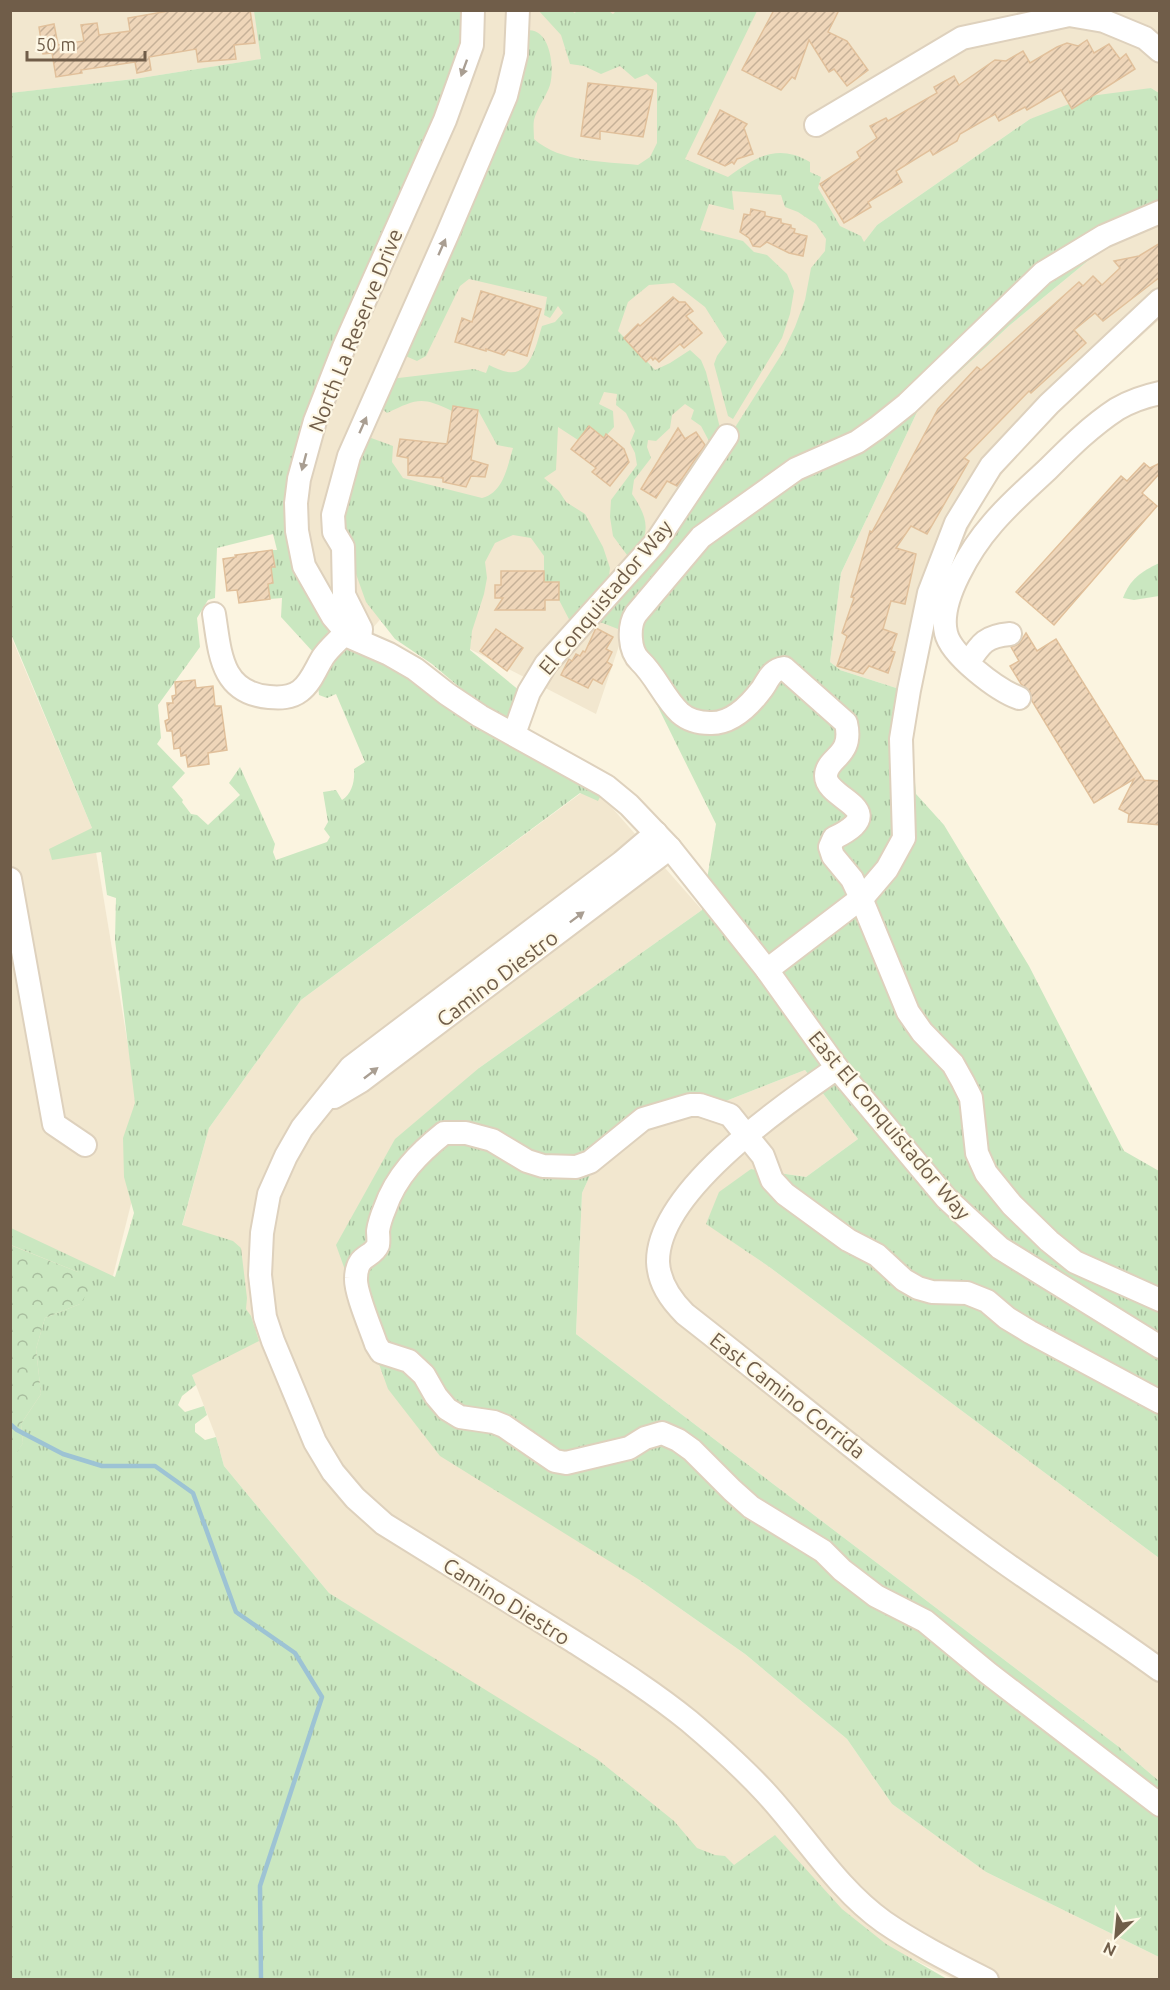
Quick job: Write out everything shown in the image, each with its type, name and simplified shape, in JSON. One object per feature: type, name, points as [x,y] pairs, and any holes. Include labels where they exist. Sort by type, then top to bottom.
[{"type":"street","name":"North La Reserve Drive","points":[[473,10],[472,45],[445,120],[344,347],[315,421],[299,479],[296,503],[299,543],[304,566],[352,637],[361,629],[344,595],[343,548],[334,532],[333,515],[350,456],[506,96],[516,55],[518,10]]},
{"type":"street","points":[[816,124],[962,38],[1018,18],[1069,15],[1104,21],[1145,38],[1160,51]]},
{"type":"street","points":[[1160,212],[1104,236],[1043,273],[907,404],[877,428],[857,442],[796,469],[701,537],[632,620],[631,629],[635,657],[651,672],[681,714],[699,723],[718,724],[739,713],[761,690],[770,675],[777,669],[784,668],[846,723],[849,735],[841,755],[829,765],[826,776],[828,784],[848,800],[857,811],[858,821],[853,829],[834,838],[830,847],[833,856],[852,879],[861,898],[908,1012],[922,1032],[953,1064],[963,1082],[970,1098],[977,1153],[986,1173],[1012,1205],[1049,1241],[1075,1262],[1160,1300]]},
{"type":"street","points":[[766,969],[861,898],[886,869],[904,838],[901,739],[909,690],[929,593],[956,523],[991,466],[1049,404],[1160,300]]},
{"type":"street","points":[[1019,698],[978,673],[949,644],[945,631],[946,608],[957,578],[992,524],[1092,426],[1120,408],[1160,393]]},
{"type":"street","name":"El Conquistador Way","points":[[514,734],[529,692],[546,664],[656,542],[727,436]]},
{"type":"street","points":[[299,543],[334,532]]},
{"type":"street","points":[[315,585],[345,578]]},
{"type":"street","points":[[214,614],[222,663],[228,676],[249,691],[265,697],[281,698],[299,692],[307,684],[325,655],[352,637],[415,669],[480,716],[606,786],[629,805],[663,840]]},
{"type":"street","points":[[968,663],[979,647],[994,635],[1010,634]]},
{"type":"street","name":"East El Conquistador Way","points":[[663,840],[766,969],[837,1068],[946,1198],[1000,1248],[1160,1347]]},
{"type":"street","name":"Camino Diestro","points":[[663,840],[361,1081],[322,1104],[302,1128],[269,1194],[262,1233],[260,1275],[265,1317],[315,1442],[333,1472],[355,1498],[384,1524],[650,1691],[729,1756],[765,1792],[825,1865],[883,1922],[987,1980]]},
{"type":"street","points":[[10,879],[54,1124],[85,1145]]},
{"type":"street","name":"East Camino Corrida","points":[[837,1068],[748,1135],[702,1177],[670,1222],[660,1244],[658,1264],[664,1287],[685,1314],[940,1515],[999,1559],[1114,1636],[1160,1670]]},
{"type":"street","points":[[1160,1402],[1030,1332],[1007,1318],[987,1301],[967,1293],[932,1292],[918,1288],[904,1280],[877,1255],[848,1240],[785,1194],[772,1180],[763,1156],[730,1115],[700,1105],[644,1119],[590,1162],[576,1167],[543,1166],[527,1161],[492,1140],[466,1133],[444,1132],[420,1152],[399,1178],[385,1206],[378,1230],[379,1243],[375,1249],[360,1260],[357,1269],[356,1281],[376,1344],[381,1352],[409,1361],[424,1375],[436,1396],[447,1409],[460,1417],[494,1422],[504,1426],[555,1461],[566,1463],[629,1448],[645,1438],[662,1433],[678,1440],[692,1450],[751,1507],[823,1551],[842,1570],[876,1596],[925,1621],[988,1673],[1160,1805]]},
{"type":"shaded area","points":[[10,11],[263,11],[263,59],[134,79],[11,93]]},
{"type":"shaded area","points":[[480,11],[1159,11],[1159,93],[1151,88],[1030,119],[877,225],[788,345],[615,615],[621,640],[596,714],[390,608],[346,659],[288,564],[283,525]]},
{"type":"shaded area","points":[[1159,209],[1159,320],[1050,418],[1017,453],[993,486],[976,514],[953,561],[936,616],[918,695],[840,670],[830,662],[841,573],[918,410],[1010,325],[1135,222]]},
{"type":"shaded area","points":[[10,634],[92,828],[145,1148],[113,1276],[10,1488]]},
{"type":"shaded area","points":[[592,785],[702,910],[479,1068],[638,1579],[745,1654],[847,1739],[892,1804],[986,1872],[1159,1957],[1159,1979],[953,1979],[698,1853],[593,1758],[329,1593],[224,1466],[216,1437],[192,1375],[182,1226],[209,1128],[301,1000]]},
{"type":"shaded area","points":[[805,1070],[858,1139],[806,1177],[751,1169],[707,1224],[768,1266],[1159,1558],[1159,1781],[1119,1747],[576,1334],[582,1193],[598,1158],[641,1115],[713,1106]]},
{"type":"green space","points":[[607,10],[613,14],[617,10],[757,11],[685,159],[728,177],[758,158],[767,155],[777,153],[798,156],[810,162],[810,172],[821,177],[818,188],[840,226],[861,236],[864,242],[877,225],[1030,119],[1090,96],[1151,88],[1159,93],[1159,209],[1135,222],[1010,325],[918,410],[841,573],[830,662],[840,670],[918,695],[912,748],[916,794],[944,825],[1029,966],[1124,1151],[1159,1171],[1159,1558],[768,1266],[706,1224],[719,1192],[751,1169],[806,1177],[858,1139],[805,1070],[713,1106],[641,1115],[598,1158],[582,1193],[576,1334],[1119,1747],[1159,1781],[1159,1957],[986,1872],[892,1804],[847,1739],[745,1654],[638,1579],[440,1456],[388,1389],[336,1245],[395,1139],[479,1068],[702,910],[716,824],[658,707],[621,640],[618,629],[600,622],[611,605],[650,561],[783,352],[805,300],[811,268],[825,251],[826,239],[816,224],[798,212],[785,207],[781,195],[732,191],[734,210],[709,204],[700,230],[743,241],[754,252],[767,255],[787,274],[794,291],[790,314],[782,338],[733,419],[728,416],[714,364],[727,342],[705,307],[674,283],[649,285],[628,302],[618,331],[655,370],[690,350],[701,360],[720,428],[710,443],[701,426],[691,419],[694,410],[685,404],[672,415],[670,428],[656,441],[648,440],[647,447],[651,458],[634,480],[632,494],[645,519],[645,534],[630,559],[613,536],[610,517],[611,500],[637,465],[630,443],[635,431],[626,413],[616,405],[617,394],[604,392],[599,404],[613,411],[614,427],[604,438],[589,426],[578,440],[558,427],[556,470],[544,478],[559,491],[566,502],[585,514],[603,547],[610,568],[608,585],[572,625],[559,600],[559,582],[544,582],[544,556],[531,538],[513,535],[495,543],[485,562],[487,578],[472,631],[470,650],[520,691],[513,713],[507,718],[471,697],[432,664],[395,639],[366,602],[356,574],[353,546],[345,531],[342,517],[363,435],[393,446],[392,462],[403,478],[482,498],[500,485],[513,448],[497,445],[478,410],[453,406],[452,411],[426,401],[413,402],[387,413],[380,407],[390,379],[474,369],[486,373],[489,365],[508,372],[522,369],[532,356],[542,326],[555,322],[563,313],[558,306],[550,318],[544,315],[547,297],[469,279],[460,286],[426,356],[417,361],[401,354],[524,31],[540,34],[545,40],[552,68],[550,85],[534,120],[534,139],[557,153],[583,160],[638,165],[650,157],[657,143],[657,83],[647,74],[635,79],[620,66],[601,74],[584,66],[570,64],[561,35],[539,11],[575,13],[576,11]]},
{"type":"green space","points":[[254,11],[468,11],[469,37],[291,508],[331,628],[313,652],[281,617],[282,598],[270,599],[268,584],[271,567],[275,566],[272,550],[277,550],[273,534],[217,548],[215,598],[208,600],[197,618],[200,647],[158,705],[161,738],[157,744],[185,773],[172,787],[191,814],[197,815],[208,825],[240,795],[229,783],[240,767],[275,844],[273,852],[276,860],[327,842],[330,837],[324,829],[328,822],[323,792],[336,790],[342,800],[352,787],[354,769],[365,762],[336,694],[327,698],[319,695],[318,685],[341,647],[352,648],[390,664],[471,725],[538,758],[601,795],[598,801],[580,793],[301,1000],[209,1128],[182,1225],[233,1241],[241,1248],[247,1298],[246,1309],[251,1316],[259,1341],[192,1375],[196,1385],[182,1396],[178,1405],[185,1412],[204,1406],[207,1415],[195,1424],[195,1432],[205,1440],[216,1437],[224,1466],[329,1593],[597,1759],[674,1821],[697,1848],[725,1856],[734,1865],[775,1835],[842,1909],[886,1944],[947,1979],[11,1979],[11,1460],[23,1443],[21,1424],[41,1394],[36,1349],[45,1318],[80,1304],[78,1272],[11,1245],[11,1228],[115,1277],[134,1213],[124,1177],[123,1138],[135,1103],[115,940],[116,898],[107,895],[101,852],[52,860],[49,849],[92,828],[11,634],[10,93],[134,79],[261,59]]},
{"type":"green space","points":[[1159,563],[1159,596],[1134,600],[1123,598],[1137,577]]},
{"type":"green space","points":[[10,1245],[78,1272],[90,1289],[80,1304],[45,1318],[36,1349],[41,1394],[21,1424],[23,1443],[12,1460]]},
{"type":"building","points":[[174,10],[250,10],[255,43],[234,45],[236,59],[198,62],[196,49],[149,57],[151,70],[137,73],[135,62],[81,70],[82,73],[56,77],[52,53],[43,54],[39,27],[54,24],[58,45],[84,41],[81,25],[97,23],[99,35],[130,31],[128,18]]},
{"type":"building","points":[[774,10],[839,10],[828,32],[847,41],[868,70],[847,86],[834,69],[829,72],[809,40],[795,79],[792,77],[781,90],[742,70]]},
{"type":"building","points":[[1087,40],[1094,53],[1109,44],[1120,59],[1126,54],[1135,69],[1072,109],[1061,90],[1027,110],[1025,107],[999,121],[995,114],[960,134],[957,141],[933,155],[930,150],[896,171],[902,182],[868,202],[871,207],[844,223],[820,184],[860,158],[857,152],[877,138],[870,126],[886,118],[888,121],[937,93],[934,87],[954,76],[959,85],[995,60],[1006,61],[1023,51],[1030,63],[1057,47],[1067,43],[1078,46]]},
{"type":"building","points":[[588,83],[653,90],[643,137],[600,131],[600,139],[581,136]]},
{"type":"building","points":[[720,110],[747,124],[744,128],[753,154],[725,166],[698,154]]},
{"type":"building","points":[[751,209],[765,212],[765,216],[781,219],[781,223],[791,225],[791,228],[795,229],[794,233],[807,236],[803,256],[789,253],[767,242],[760,247],[753,246],[749,238],[740,232],[744,214],[750,215]]},
{"type":"building","points":[[1160,243],[1160,277],[1103,321],[1095,313],[1074,330],[1086,343],[1031,393],[1029,391],[964,458],[969,461],[927,534],[911,526],[896,548],[916,554],[905,604],[891,601],[883,629],[897,634],[891,651],[895,652],[888,673],[869,666],[863,674],[837,666],[847,636],[842,633],[854,598],[851,597],[870,531],[872,532],[938,409],[977,367],[981,370],[1079,282],[1083,286],[1093,276],[1102,285],[1120,268],[1114,261],[1139,256]]},
{"type":"building","points":[[481,291],[541,309],[527,356],[508,350],[504,355],[455,342],[462,318],[472,322]]},
{"type":"building","points":[[673,297],[679,302],[685,302],[693,311],[686,316],[702,333],[684,348],[680,344],[659,362],[651,357],[646,362],[624,338]]},
{"type":"building","points":[[453,406],[478,410],[471,460],[488,465],[485,477],[471,476],[466,487],[443,482],[443,478],[408,475],[408,458],[397,456],[400,439],[447,444]]},
{"type":"building","points":[[589,426],[604,438],[606,434],[624,449],[629,462],[610,486],[592,472],[596,468],[571,449]]},
{"type":"building","points":[[678,428],[685,439],[696,432],[705,445],[677,486],[667,481],[656,498],[641,489]]},
{"type":"building","points":[[1144,463],[1150,468],[1160,463],[1160,473],[1142,493],[1157,506],[1054,625],[1016,592],[1121,476],[1127,481]]},
{"type":"building","points":[[272,550],[275,567],[271,567],[273,583],[268,584],[270,599],[239,603],[237,590],[227,591],[223,559]]},
{"type":"building","points":[[501,571],[544,571],[544,582],[559,582],[559,600],[545,600],[545,610],[495,610],[503,598],[495,598],[495,585],[501,585]]},
{"type":"building","points":[[596,628],[613,637],[606,649],[612,652],[607,662],[612,665],[602,684],[593,679],[588,688],[561,675],[569,659],[572,661],[576,654],[580,656],[583,651],[585,652]]},
{"type":"building","points":[[496,629],[523,648],[507,671],[480,651]]},
{"type":"building","points":[[1026,633],[1037,651],[1056,639],[1144,780],[1160,781],[1160,825],[1128,822],[1129,814],[1119,809],[1134,779],[1094,803],[1032,701],[1030,691],[1021,684],[1010,666],[1019,661],[1011,647],[1019,644]]},
{"type":"building","points":[[195,680],[196,688],[213,686],[215,706],[221,706],[227,750],[208,753],[209,764],[188,767],[186,755],[181,756],[180,748],[174,749],[172,731],[167,731],[165,721],[169,719],[167,703],[173,703],[172,696],[176,695],[175,682]]},
{"type":"waterway","points":[[10,1424],[63,1454],[102,1466],[155,1466],[193,1493],[236,1612],[295,1653],[322,1697],[260,1886],[261,1980]]}]
